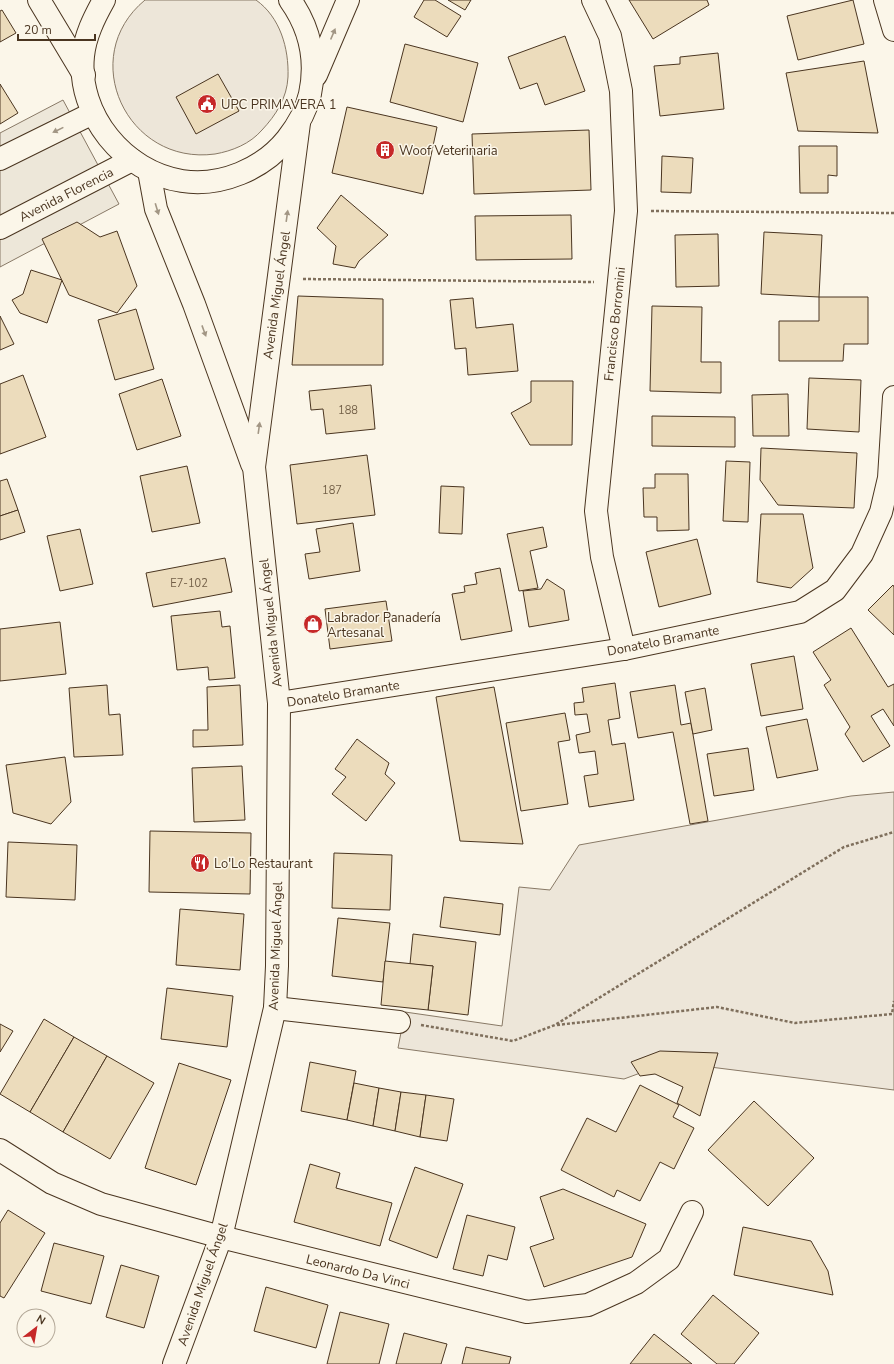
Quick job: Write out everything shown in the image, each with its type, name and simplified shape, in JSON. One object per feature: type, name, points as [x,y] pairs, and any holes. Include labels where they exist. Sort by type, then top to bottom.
[{"type":"street","points":[[39,0],[84,75]]},
{"type":"street","points":[[104,0],[90,26],[83,56],[85,93],[93,113],[114,145],[141,165],[182,181],[217,180],[250,170],[278,150],[299,123],[308,104],[312,83],[312,48],[301,15],[290,0]]},
{"type":"street","points":[[312,83],[348,0]]},
{"type":"street","name":"Francisco Borromini","points":[[593,0],[610,36],[622,91],[626,211],[596,511],[602,557],[624,649]]},
{"type":"street","points":[[885,0],[894,30]]},
{"type":"street","points":[[0,159],[93,113]]},
{"type":"street","name":"Avenida Miguel Ángel","points":[[174,1364],[221,1237],[275,1008],[277,966],[279,703],[254,467],[299,123]]},
{"type":"street","name":"Avenida Miguel Ángel","points":[[141,165],[156,209],[194,304],[254,467]]},
{"type":"street","name":"Avenida Florencia","points":[[0,228],[141,165]]},
{"type":"street","name":"Donatelo Bramante","points":[[279,703],[624,649],[800,612],[835,590],[862,554],[882,512],[889,478],[894,397]]},
{"type":"street","points":[[275,1008],[399,1022]]},
{"type":"street","name":"Leonardo Da Vinci","points":[[0,1150],[52,1183],[101,1204],[221,1237],[527,1312],[588,1306],[636,1283],[668,1259],[692,1212]]},
{"type":"path","points":[[626,211],[894,213]]},
{"type":"path","points":[[279,279],[618,282]]},
{"type":"path","points":[[399,1022],[513,1041],[555,1025],[844,847],[894,832]]},
{"type":"path","points":[[890,833],[894,836]]},
{"type":"path","points":[[555,1025],[717,1007],[795,1023],[892,1014],[894,1001]]},
{"type":"shaded area","points":[[145,0],[256,0],[271,15],[277,24],[285,44],[288,66],[287,85],[280,106],[262,130],[252,139],[234,149],[215,154],[184,153],[157,143],[136,126],[121,103],[114,77],[114,50],[125,23]]},
{"type":"shaded area","points":[[63,100],[119,204],[0,267],[0,133]]},
{"type":"shaded area","points":[[894,792],[894,1090],[670,1062],[624,1079],[398,1048],[405,1012],[502,1026],[519,887],[550,890],[579,845],[851,796]]},
{"type":"building","points":[[424,0],[435,0],[461,16],[447,37],[414,17]]},
{"type":"building","points":[[448,0],[471,0],[465,10]]},
{"type":"building","points":[[629,0],[707,0],[709,5],[653,39]]},
{"type":"building","points":[[853,0],[864,44],[798,60],[787,16]]},
{"type":"building","points":[[2,10],[16,33],[0,42],[0,11]]},
{"type":"building","points":[[565,36],[585,91],[545,105],[537,83],[520,89],[508,57]]},
{"type":"building","points":[[405,44],[478,63],[463,122],[390,102]]},
{"type":"building","points":[[718,53],[724,109],[660,116],[654,66],[680,64],[680,57]]},
{"type":"building","points":[[864,61],[878,133],[798,131],[786,73]]},
{"type":"building","name":"UPC PRIMAVERA 1","points":[[218,74],[239,111],[196,134],[176,97]]},
{"type":"building","points":[[0,84],[18,113],[0,124]]},
{"type":"building","name":"Woof Veterinaria","points":[[347,107],[437,127],[423,194],[332,173]]},
{"type":"building","points":[[589,130],[591,190],[474,194],[472,134]]},
{"type":"building","points":[[799,146],[837,146],[837,176],[828,175],[828,193],[800,193]]},
{"type":"building","points":[[662,156],[693,158],[691,193],[661,192]]},
{"type":"building","points":[[341,195],[388,235],[359,261],[355,268],[333,264],[336,246],[317,228]]},
{"type":"building","points":[[571,215],[572,259],[476,260],[475,216]]},
{"type":"building","points":[[77,222],[100,237],[117,231],[137,286],[117,313],[69,295],[42,239]]},
{"type":"building","points":[[764,232],[822,235],[819,297],[761,294]]},
{"type":"building","points":[[718,234],[719,286],[676,287],[675,235]]},
{"type":"building","points":[[31,270],[62,280],[47,323],[20,313],[12,300],[23,294]]},
{"type":"building","points":[[298,296],[383,299],[383,365],[292,365]]},
{"type":"building","points":[[819,297],[868,297],[868,344],[844,344],[843,361],[779,361],[779,321],[819,321]]},
{"type":"building","points":[[473,298],[476,328],[513,324],[518,371],[468,375],[466,348],[455,349],[450,300]]},
{"type":"building","points":[[652,306],[702,307],[701,362],[721,362],[721,393],[650,391]]},
{"type":"building","points":[[136,309],[154,369],[115,380],[98,320]]},
{"type":"building","points":[[0,316],[14,344],[0,350]]},
{"type":"building","points":[[23,375],[46,437],[0,454],[0,384]]},
{"type":"building","points":[[809,378],[861,380],[859,432],[807,429]]},
{"type":"building","points":[[162,379],[181,436],[137,450],[119,394]]},
{"type":"building","points":[[531,381],[573,381],[572,445],[530,445],[511,413],[531,402]]},
{"type":"building","points":[[371,385],[375,429],[326,434],[323,409],[311,410],[309,391]]},
{"type":"building","points":[[788,394],[789,436],[753,436],[752,395]]},
{"type":"building","points":[[652,416],[735,417],[735,447],[652,446]]},
{"type":"building","points":[[761,448],[857,453],[854,508],[778,505],[760,480]]},
{"type":"building","points":[[367,455],[375,515],[297,524],[290,465]]},
{"type":"building","points":[[726,461],[750,462],[748,522],[723,521]]},
{"type":"building","points":[[187,466],[200,523],[152,532],[140,476]]},
{"type":"building","points":[[655,474],[688,474],[689,530],[657,531],[657,517],[644,517],[643,488],[655,488]]},
{"type":"building","points":[[7,479],[18,510],[0,516],[0,481]]},
{"type":"building","points":[[441,486],[464,487],[462,534],[439,533]]},
{"type":"building","points":[[18,510],[25,532],[0,540],[0,516]]},
{"type":"building","points":[[761,514],[803,514],[813,568],[791,588],[757,582]]},
{"type":"building","points":[[353,523],[360,571],[309,579],[305,554],[320,552],[316,529]]},
{"type":"building","points":[[543,527],[547,547],[530,551],[538,588],[519,591],[507,534]]},
{"type":"building","points":[[80,529],[93,584],[60,591],[47,536]]},
{"type":"building","points":[[697,539],[711,594],[659,607],[646,552]]},
{"type":"building","points":[[225,558],[232,592],[153,607],[146,573]]},
{"type":"building","points":[[500,568],[512,631],[461,640],[452,594],[465,592],[464,586],[477,584],[475,573]]},
{"type":"building","points":[[547,579],[564,590],[569,620],[529,627],[523,591],[541,589]]},
{"type":"building","points":[[893,585],[894,587],[894,635],[868,610]]},
{"type":"building","points":[[386,601],[392,641],[330,649],[325,609]]},
{"type":"building","points":[[220,611],[222,627],[230,626],[235,678],[209,680],[208,667],[177,670],[171,616]]},
{"type":"building","points":[[60,622],[66,674],[0,681],[0,629]]},
{"type":"building","points":[[851,628],[888,687],[894,684],[894,726],[883,709],[871,716],[890,746],[863,762],[845,734],[850,727],[824,685],[831,680],[813,652]]},
{"type":"building","points":[[794,656],[803,709],[761,716],[751,664]]},
{"type":"building","points":[[615,683],[620,718],[608,720],[612,745],[625,743],[634,800],[589,807],[584,776],[598,774],[595,751],[579,753],[576,735],[590,732],[587,714],[575,715],[574,703],[584,702],[582,688]]},
{"type":"building","points":[[107,685],[109,715],[120,714],[123,755],[74,757],[69,688]]},
{"type":"building","points":[[240,685],[243,745],[193,747],[193,730],[208,730],[207,687]]},
{"type":"building","points":[[675,685],[681,725],[691,723],[708,821],[690,824],[673,732],[638,738],[630,692]]},
{"type":"building","points":[[494,687],[523,844],[460,841],[436,697]]},
{"type":"building","points":[[705,688],[712,730],[693,734],[685,692]]},
{"type":"building","points":[[565,713],[570,740],[558,742],[568,804],[521,811],[506,723]]},
{"type":"building","points":[[807,719],[818,770],[777,778],[766,727]]},
{"type":"building","points":[[357,739],[389,763],[385,774],[395,783],[366,821],[332,794],[346,777],[335,769]]},
{"type":"building","points":[[748,748],[754,790],[714,796],[707,754]]},
{"type":"building","points":[[65,757],[71,802],[51,824],[13,813],[6,765]]},
{"type":"building","points":[[242,766],[245,820],[194,822],[192,768]]},
{"type":"building","name":"Lo'Lo Restaurant","points":[[150,831],[251,833],[250,894],[149,892]]},
{"type":"building","points":[[8,842],[77,845],[75,900],[6,897]]},
{"type":"building","points":[[334,853],[392,855],[390,910],[332,908]]},
{"type":"building","points":[[444,897],[503,904],[500,935],[440,927]]},
{"type":"building","points":[[180,909],[244,914],[240,970],[176,965]]},
{"type":"building","points":[[338,918],[390,923],[383,982],[332,976]]},
{"type":"building","points":[[413,934],[476,942],[468,1015],[428,1010],[433,966],[410,964]]},
{"type":"building","points":[[385,961],[433,966],[428,1010],[381,1005]]},
{"type":"building","points":[[167,988],[233,996],[227,1047],[161,1039]]},
{"type":"building","points":[[44,1019],[74,1037],[30,1112],[0,1094]]},
{"type":"building","points":[[0,1024],[13,1031],[0,1052]]},
{"type":"building","points":[[74,1037],[107,1056],[63,1132],[30,1112]]},
{"type":"building","points":[[660,1051],[718,1053],[700,1116],[677,1103],[683,1087],[655,1074],[640,1076],[631,1062]]},
{"type":"building","points":[[107,1056],[154,1083],[110,1159],[63,1132]]},
{"type":"building","points":[[310,1062],[356,1071],[347,1120],[301,1111]]},
{"type":"building","points":[[179,1063],[231,1080],[196,1185],[145,1168]]},
{"type":"building","points":[[354,1083],[379,1088],[373,1126],[347,1120]]},
{"type":"building","points":[[640,1085],[679,1105],[673,1117],[694,1128],[674,1169],[660,1162],[640,1201],[617,1190],[614,1197],[561,1170],[587,1118],[616,1132]]},
{"type":"building","points":[[379,1088],[401,1092],[395,1131],[373,1126]]},
{"type":"building","points":[[401,1092],[426,1095],[420,1137],[395,1131]]},
{"type":"building","points":[[426,1095],[454,1099],[447,1141],[420,1137]]},
{"type":"building","points":[[754,1101],[814,1158],[768,1206],[708,1150]]},
{"type":"building","points":[[310,1164],[340,1173],[336,1188],[392,1203],[380,1246],[294,1222]]},
{"type":"building","points":[[415,1167],[463,1184],[437,1258],[389,1240]]},
{"type":"building","points":[[563,1189],[646,1224],[632,1257],[544,1287],[530,1247],[554,1239],[540,1197]]},
{"type":"building","points":[[8,1210],[45,1233],[4,1298],[0,1296],[0,1223]]},
{"type":"building","points":[[467,1215],[515,1227],[507,1260],[488,1255],[483,1276],[453,1269]]},
{"type":"building","points":[[743,1227],[811,1241],[828,1271],[833,1295],[734,1275]]},
{"type":"building","points":[[54,1243],[104,1256],[91,1304],[41,1291]]},
{"type":"building","points":[[121,1265],[159,1276],[144,1328],[106,1317]]},
{"type":"building","points":[[266,1287],[328,1305],[316,1348],[254,1331]]},
{"type":"building","points":[[713,1295],[759,1333],[734,1364],[717,1364],[681,1334]]},
{"type":"building","points":[[340,1312],[389,1324],[379,1364],[327,1364]]},
{"type":"building","points":[[404,1333],[447,1344],[441,1364],[396,1364]]},
{"type":"building","points":[[654,1334],[692,1364],[630,1364]]},
{"type":"building","points":[[466,1347],[511,1357],[509,1364],[462,1364]]},
{"type":"place","name":"UPC PRIMAVERA 1","points":[[207,104]]},
{"type":"place","name":"Woof Veterinaria","points":[[385,150]]},
{"type":"place","name":"Labrador Panadería Artesanal","points":[[313,624]]},
{"type":"place","name":"Lo'Lo Restaurant","points":[[200,863]]}]
